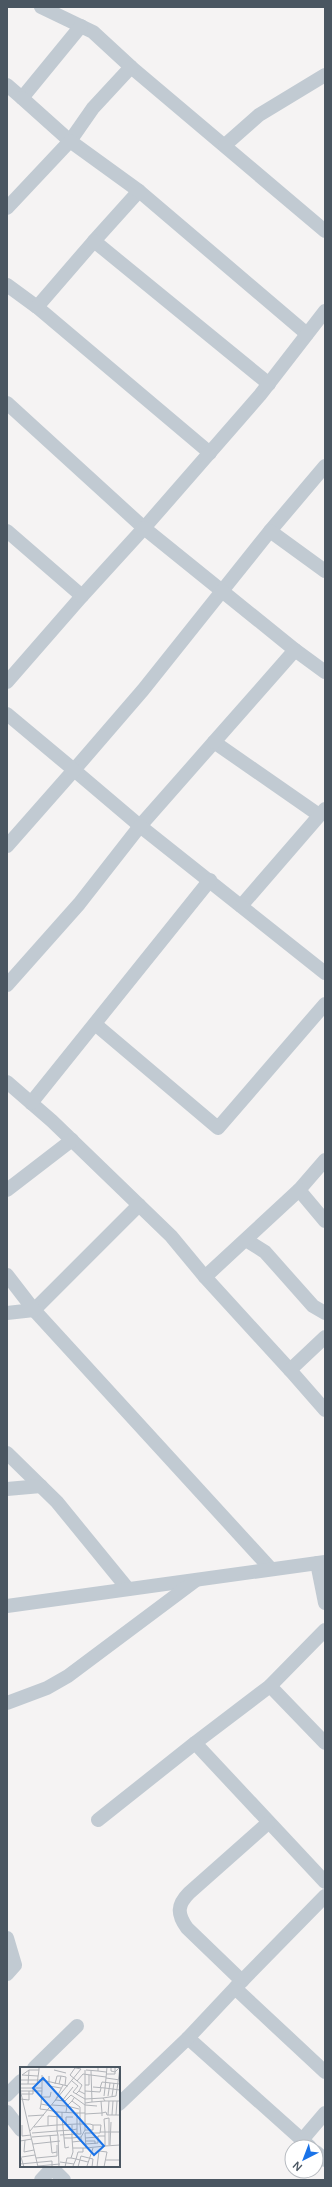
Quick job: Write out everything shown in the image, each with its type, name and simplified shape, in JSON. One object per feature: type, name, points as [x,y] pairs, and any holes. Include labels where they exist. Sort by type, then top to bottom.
[{"type":"street","points":[[41,7],[93,32],[131,67],[325,231]]},
{"type":"street","points":[[22,98],[81,26]]},
{"type":"street","points":[[7,208],[70,141],[93,108],[131,67]]},
{"type":"street","points":[[225,145],[259,115],[321,78]]},
{"type":"street","points":[[7,85],[70,141],[139,192],[307,334]]},
{"type":"street","points":[[37,307],[139,192]]},
{"type":"street","points":[[94,241],[269,384]]},
{"type":"street","points":[[7,285],[37,307],[210,453]]},
{"type":"street","points":[[7,682],[210,453],[269,384],[325,310]]},
{"type":"street","points":[[7,403],[144,528],[295,650],[325,672]]},
{"type":"street","points":[[7,846],[143,690],[270,531],[325,466]]},
{"type":"street","points":[[7,531],[82,596]]},
{"type":"street","points":[[270,531],[325,572]]},
{"type":"street","points":[[7,985],[79,904],[140,826],[295,650]]},
{"type":"street","points":[[7,714],[140,826],[210,880],[325,973]]},
{"type":"street","points":[[214,742],[322,812],[241,906]]},
{"type":"street","points":[[31,1103],[210,880]]},
{"type":"street","points":[[95,1024],[218,1128],[325,1004]]},
{"type":"street","points":[[7,1082],[72,1140],[171,1236],[204,1277],[325,1410]]},
{"type":"street","points":[[7,1190],[72,1140]]},
{"type":"street","points":[[204,1277],[299,1190],[325,1160]]},
{"type":"street","points":[[299,1190],[325,1221]]},
{"type":"street","points":[[7,1313],[34,1310],[139,1205]]},
{"type":"street","points":[[246,1240],[265,1252],[313,1306],[325,1313]]},
{"type":"street","points":[[7,1275],[34,1310],[271,1569]]},
{"type":"street","points":[[290,1370],[325,1337]]},
{"type":"street","points":[[7,1453],[57,1502],[128,1589]]},
{"type":"street","points":[[7,1489],[40,1486]]},
{"type":"street","points":[[7,1606],[321,1562],[325,1603]]},
{"type":"street","points":[[7,1703],[41,1691],[68,1676],[197,1579]]},
{"type":"street","points":[[98,1820],[270,1686],[325,1630]]},
{"type":"street","points":[[270,1686],[325,1743]]},
{"type":"street","points":[[195,1743],[268,1823],[325,1882]]},
{"type":"street","points":[[268,1823],[182,1899],[179,1908],[180,1918],[187,1928],[238,1985],[325,2072]]},
{"type":"street","points":[[120,2103],[188,2038],[325,1896]]},
{"type":"street","points":[[7,1938],[15,1965],[7,1974]]},
{"type":"street","points":[[35,2067],[77,2026]]},
{"type":"street","points":[[188,2038],[302,2139]]},
{"type":"street","points":[[7,2095],[20,2082]]},
{"type":"street","points":[[7,2112],[20,2129]]},
{"type":"street","points":[[309,2139],[325,2113]]},
{"type":"street","points":[[41,2180],[52,2167],[64,2180]]}]
